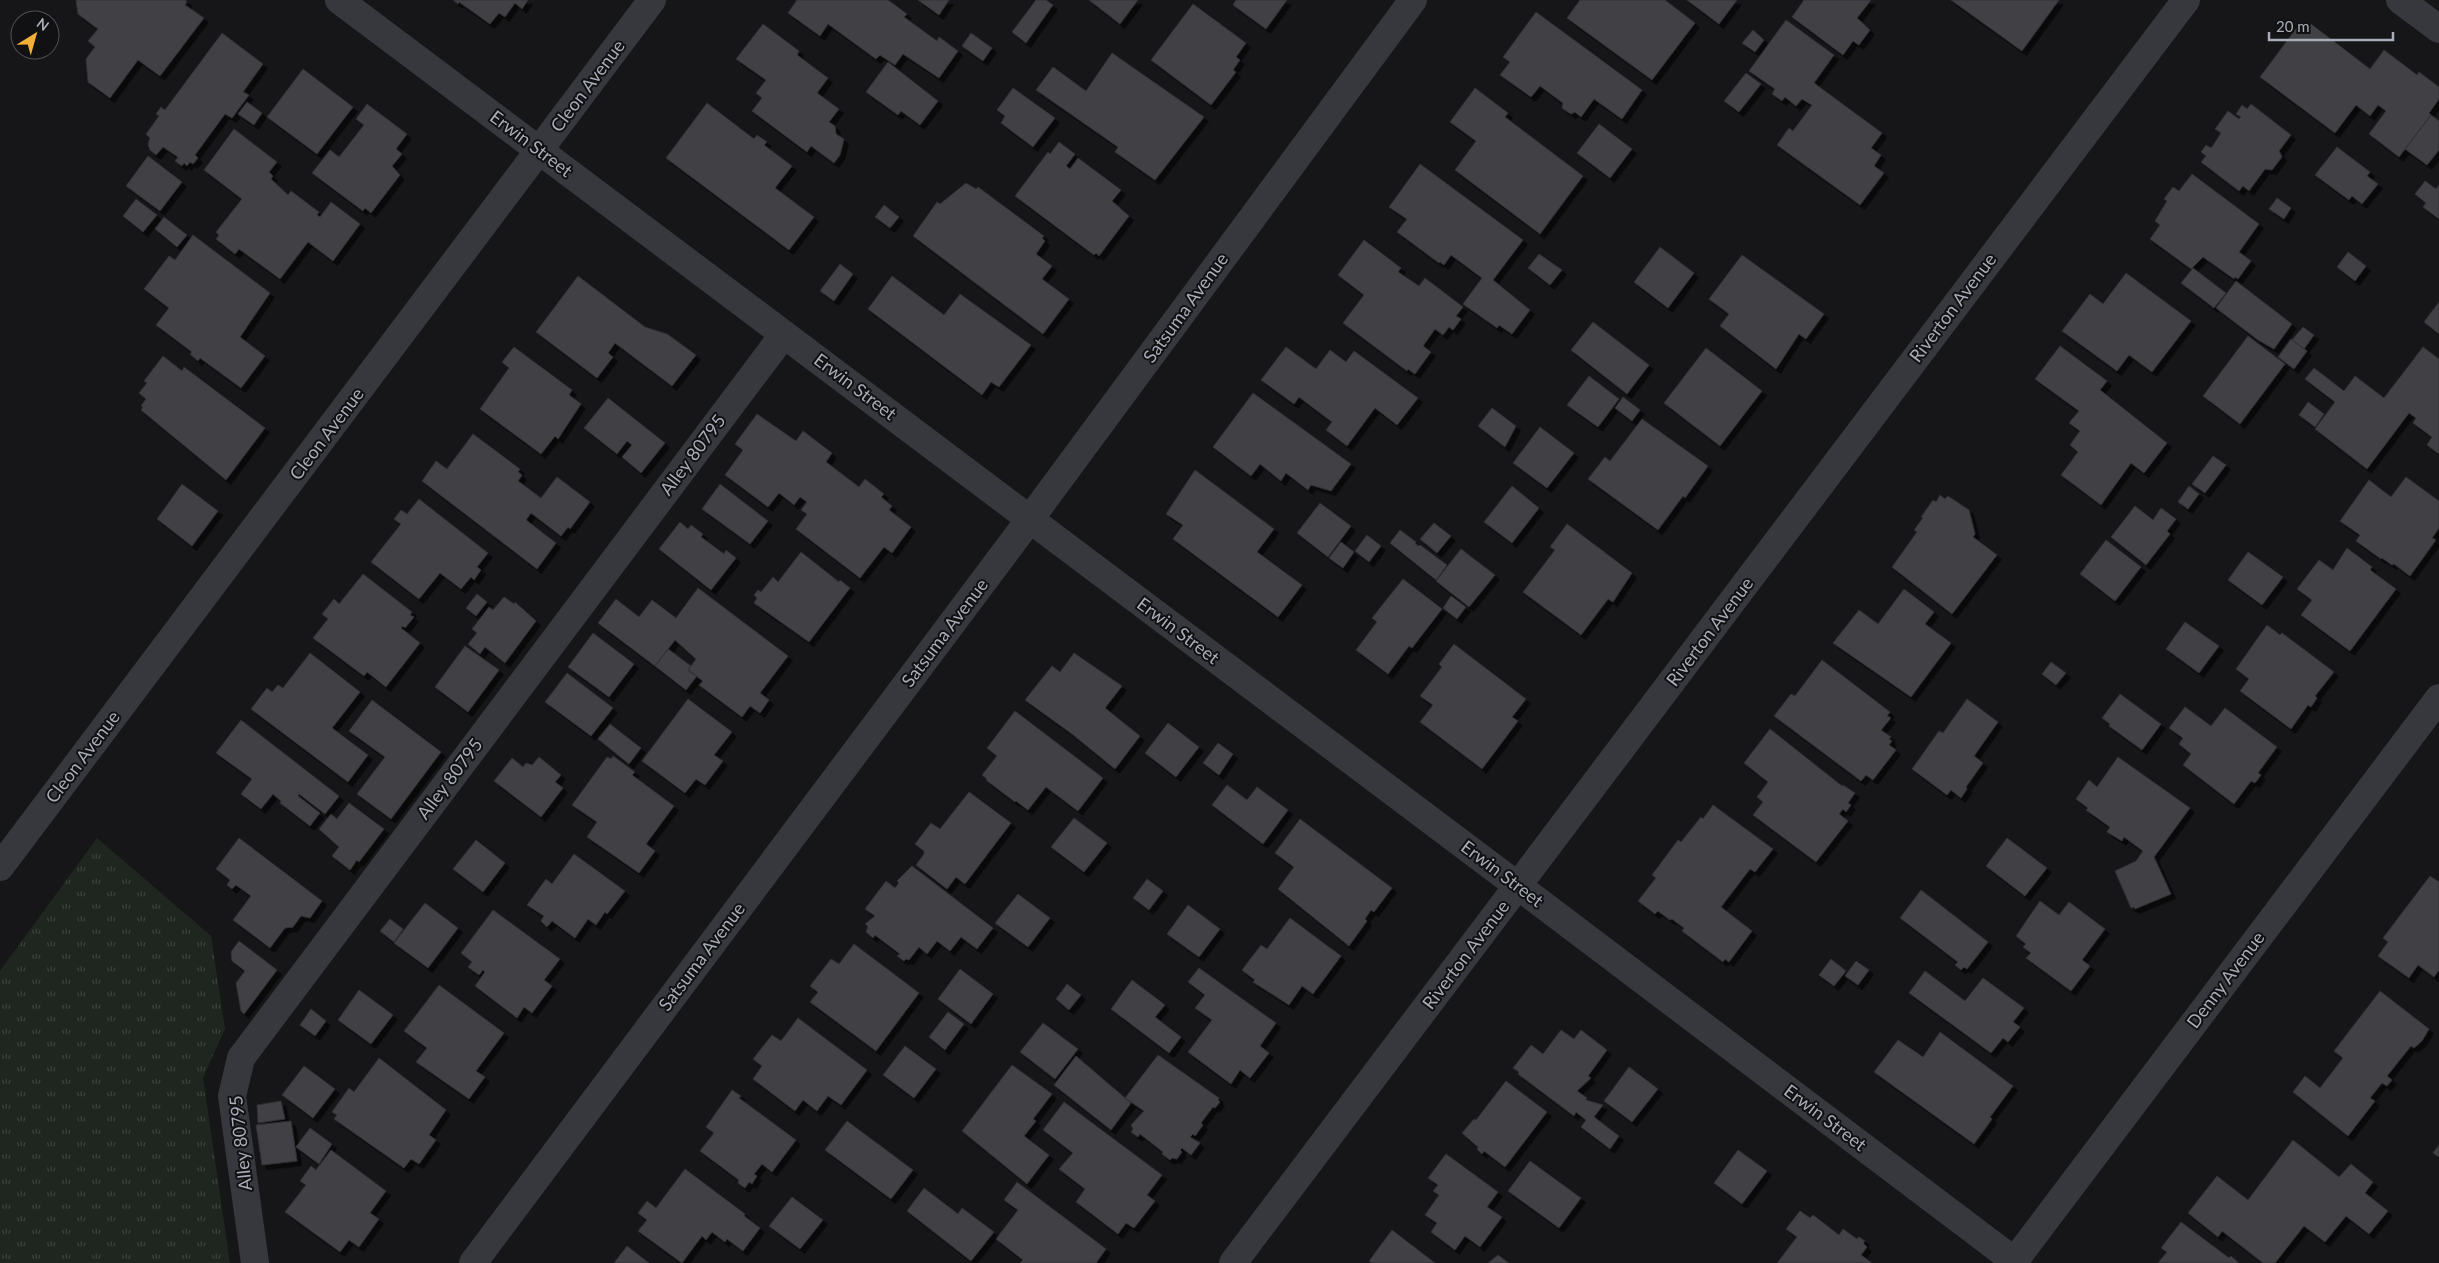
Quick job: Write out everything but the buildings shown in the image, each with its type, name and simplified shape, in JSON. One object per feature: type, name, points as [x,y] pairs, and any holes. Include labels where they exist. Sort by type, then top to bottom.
[{"type":"street","name":"Erwin Street","points":[[338,0],[1518,886],[2014,1262]]},
{"type":"street","name":"Cleon Avenue","points":[[0,868],[652,0]]},
{"type":"street","name":"Satsuma Avenue","points":[[472,1263],[1030,520],[1413,0]]},
{"type":"street","name":"Riverton Avenue","points":[[1233,1263],[2186,0]]},
{"type":"street","points":[[2400,0],[2439,29]]},
{"type":"street","name":"Alley 80795","points":[[255,1263],[232,1096],[241,1058],[784,334]]},
{"type":"street","name":"Denny Avenue","points":[[2014,1262],[2439,698]]},
{"type":"green space","points":[[97,838],[211,936],[225,1029],[203,1078],[230,1263],[0,1263],[0,971]]}]
